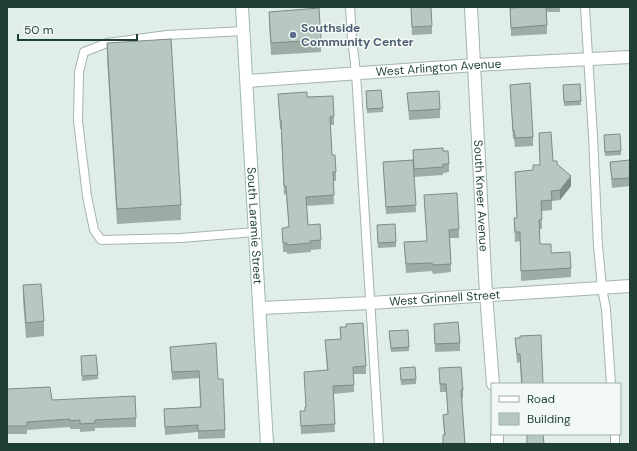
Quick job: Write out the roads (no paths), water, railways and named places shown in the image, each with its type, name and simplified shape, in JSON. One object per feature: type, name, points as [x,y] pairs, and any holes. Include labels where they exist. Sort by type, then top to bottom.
[{"type":"street","name":"South Laramie Street","points":[[242,7],[267,444]]},
{"type":"street","name":"South Kneer Avenue","points":[[471,7],[486,294],[493,383]]},
{"type":"street","name":"West Arlington Avenue","points":[[247,81],[475,65],[630,57]]},
{"type":"street","name":"West Grinnell Street","points":[[260,308],[630,286]]},
{"type":"lane","points":[[350,7],[356,73],[379,444]]},
{"type":"lane","points":[[585,7],[594,136],[598,246],[602,288],[606,309],[611,383]]},
{"type":"lane","points":[[244,31],[167,35],[144,38],[107,43],[84,52],[79,72],[78,121],[87,196],[94,230],[101,240],[181,238],[256,232]]},
{"type":"place","name":"Southside Community Center","points":[[293,35]]}]
